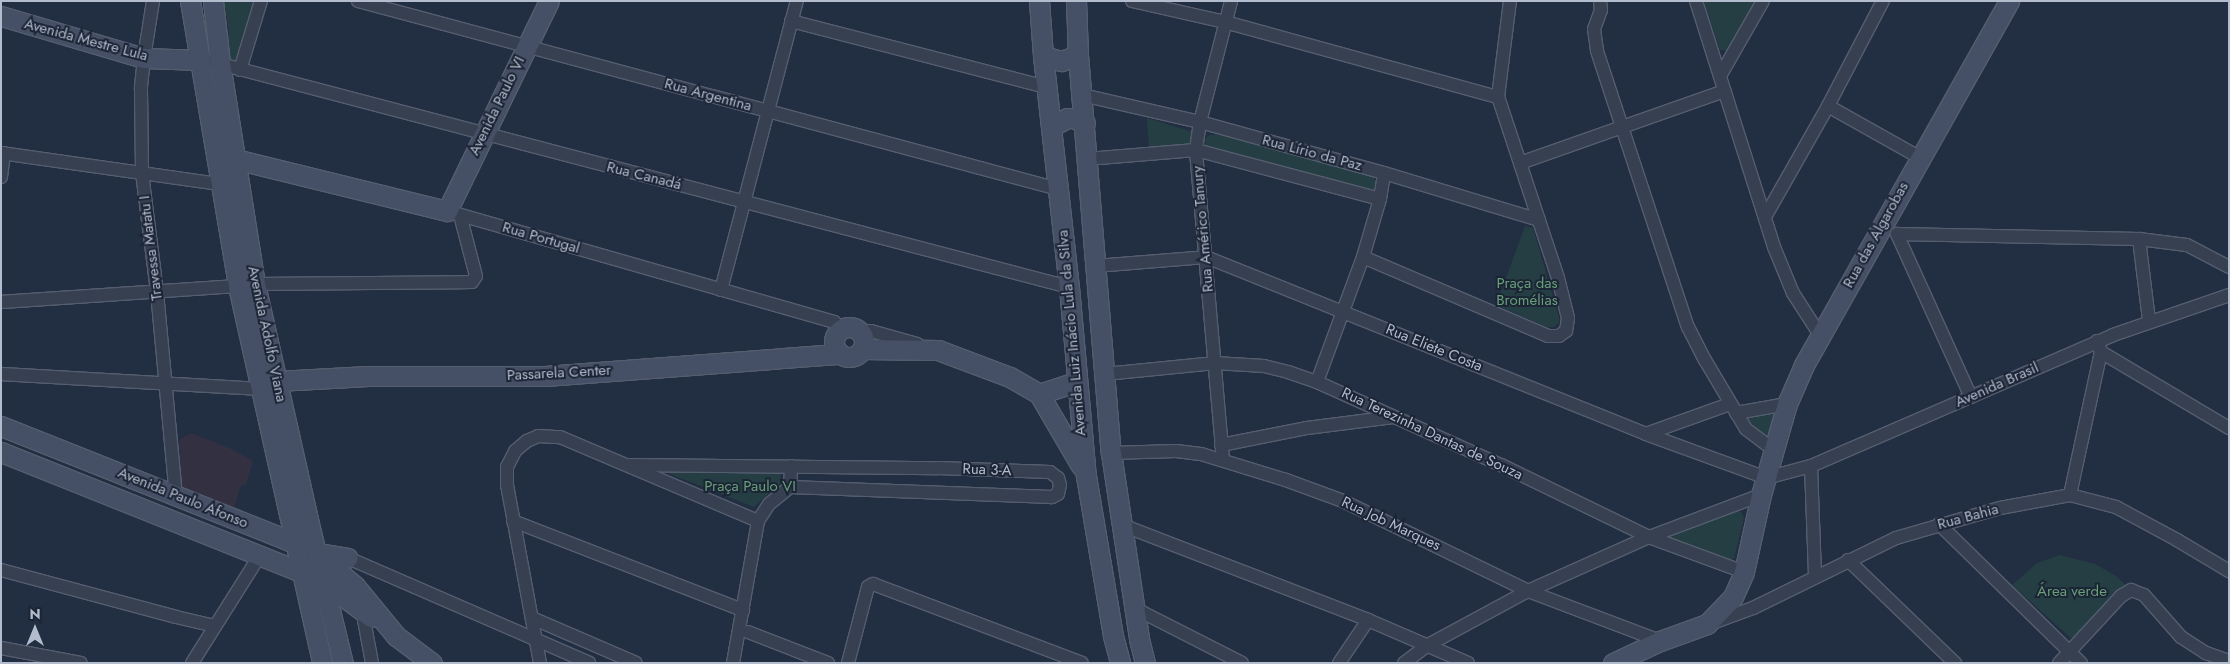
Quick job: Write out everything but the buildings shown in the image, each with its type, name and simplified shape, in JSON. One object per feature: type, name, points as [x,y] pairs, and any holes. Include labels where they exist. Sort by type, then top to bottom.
[{"type":"street","name":"Travessa Matatu I","points":[[153,1],[144,58],[140,113],[142,173],[166,383],[176,495]]},
{"type":"street","name":"Avenida Adolfo Viana","points":[[190,1],[220,184],[246,285],[277,381],[316,553],[342,654]]},
{"type":"street","name":"Avenida Adolfo Viana","points":[[213,1],[234,159],[246,285],[260,389],[322,663]]},
{"type":"street","points":[[240,70],[261,1]]},
{"type":"street","name":"Rua Argentina","points":[[358,1],[1058,189]]},
{"type":"street","name":"Avenida Paulo VI","points":[[453,213],[482,134],[549,1]]},
{"type":"street","points":[[721,290],[797,1]]},
{"type":"street","name":"Avenida Luiz Inácio Lula da Silva","points":[[1039,1],[1050,127],[1069,287],[1086,476],[1112,636],[1120,663]]},
{"type":"street","name":"Avenida Luiz Inácio Lula da Silva","points":[[1076,1],[1078,56],[1111,453],[1134,608],[1145,663]]},
{"type":"street","points":[[1132,1],[1225,22],[1498,97]]},
{"type":"street","name":"Rua Américo Tanury","points":[[1223,460],[1196,150],[1200,122],[1231,1]]},
{"type":"street","points":[[1363,258],[1548,336],[1555,337],[1562,334],[1568,326],[1568,318],[1539,220],[1498,97],[1510,1]]},
{"type":"street","points":[[1600,1],[1601,10],[1594,29],[1594,39],[1688,327],[1700,353],[1746,429],[1773,449]]},
{"type":"street","points":[[1696,1],[1774,247],[1793,293],[1820,335]]},
{"type":"street","points":[[1720,76],[1763,1]]},
{"type":"street","points":[[1765,217],[1828,106],[1883,1]]},
{"type":"street","name":"Rua das Algarobas","points":[[1708,624],[1728,604],[1744,572],[1773,449],[1787,404],[1820,335],[1891,229],[1919,157],[2009,1]]},
{"type":"street","name":"Avenida Mestre Lula","points":[[1,16],[144,58],[201,60]]},
{"type":"street","points":[[791,21],[1046,87]]},
{"type":"street","points":[[1043,56],[1060,61],[1078,56]]},
{"type":"street","name":"Rua Canadá","points":[[201,60],[220,63],[240,70],[482,134],[1069,287]]},
{"type":"street","points":[[1520,163],[1725,91]]},
{"type":"street","name":"Rua Lírio da Paz","points":[[1082,96],[1200,122],[1384,172],[1539,220]]},
{"type":"street","points":[[1828,106],[1919,157]]},
{"type":"street","points":[[1050,127],[1067,118],[1073,118],[1085,123]]},
{"type":"street","points":[[1086,159],[1196,150],[1380,198]]},
{"type":"street","points":[[1,177],[3,153],[220,184]]},
{"type":"street","name":"Rua Portugal","points":[[234,159],[453,213],[834,322],[842,329]]},
{"type":"street","points":[[1317,382],[1363,258],[1380,198],[1384,172]]},
{"type":"street","points":[[1,302],[246,285],[472,282],[476,276],[453,213]]},
{"type":"street","points":[[1971,396],[1891,229],[2139,239],[2187,245],[2229,267]]},
{"type":"street","points":[[2139,239],[2149,322]]},
{"type":"street","name":"Rua Eliete Costa","points":[[1095,266],[1206,257],[1646,434],[1764,487]]},
{"type":"street","name":"Avenida Brasil","points":[[1404,663],[1428,645],[1528,591],[1649,537],[1971,396],[2099,346],[2149,322],[2229,295]]},
{"type":"street","points":[[854,327],[862,341],[857,356],[851,358],[840,354],[834,342],[835,336],[842,329],[854,327]]},
{"type":"street","points":[[862,341],[938,350],[986,367],[1039,394],[1072,447],[1086,476]]},
{"type":"street","points":[[2070,495],[2099,346],[2229,428]]},
{"type":"street","name":"Passarela Center","points":[[277,381],[368,376],[545,376],[840,354]]},
{"type":"street","name":"Rua Terezinha Dantas de Souza","points":[[1105,374],[1215,363],[1264,366],[1317,382],[1501,466],[1649,537],[1744,572]]},
{"type":"street","points":[[1,374],[260,389]]},
{"type":"street","points":[[1039,394],[1077,382]]},
{"type":"street","points":[[1646,434],[1733,408],[1787,404]]},
{"type":"street","points":[[1221,445],[1307,428],[1394,417]]},
{"type":"street","name":"Avenida Paulo Afonso","points":[[1,426],[295,542],[316,553],[356,586],[396,636]]},
{"type":"street","points":[[540,663],[507,485],[507,467],[515,451],[527,441],[538,436],[560,436],[758,522]]},
{"type":"street","name":"Avenida Paulo Afonso","points":[[1,452],[260,555],[325,583],[396,636]]},
{"type":"street","name":"Rua Job Marques","points":[[1111,453],[1176,452],[1201,454],[1343,501],[1528,591],[1660,641]]},
{"type":"street","name":"Rua 3-A","points":[[628,466],[790,466],[1050,472],[1058,478],[1060,485],[1058,494],[1052,497],[790,487]]},
{"type":"street","points":[[733,663],[758,522],[769,504],[790,487],[790,466]]},
{"type":"street","points":[[1811,466],[1815,577]]},
{"type":"street","name":"Rua Bahia","points":[[1708,624],[1753,608],[1896,538],[1939,524],[2000,508],[2070,495],[2089,499],[2123,511],[2229,571]]},
{"type":"street","points":[[513,521],[743,610]]},
{"type":"street","points":[[1939,524],[2081,663]]},
{"type":"street","points":[[1122,525],[1368,620],[1468,663]]},
{"type":"street","points":[[192,663],[260,555],[271,551],[275,545],[271,534]]},
{"type":"street","points":[[316,553],[348,558],[589,663]]},
{"type":"street","points":[[348,558],[356,586],[372,663]]},
{"type":"street","points":[[1848,560],[1947,660]]},
{"type":"street","points":[[1,570],[215,626]]},
{"type":"street","points":[[848,663],[868,587],[873,584],[1082,663]]},
{"type":"street","points":[[2059,663],[2121,596],[2131,590],[2144,595],[2182,638],[2206,654],[2229,661]]},
{"type":"street","points":[[1134,608],[1242,663]]},
{"type":"street","points":[[342,654],[343,633],[360,609]]},
{"type":"street","points":[[532,618],[636,663]]},
{"type":"street","points":[[1339,663],[1368,620]]},
{"type":"street","points":[[1613,663],[1660,641],[1708,624]]},
{"type":"street","points":[[748,632],[828,663]]},
{"type":"street","points":[[396,636],[432,663]]},
{"type":"street","points":[[1,648],[81,663]]},
{"type":"shaded area","points":[[191,433],[234,450],[253,461],[246,485],[241,485],[233,513],[181,488],[179,440]]},
{"type":"green space","points":[[224,1],[254,1],[238,60],[233,62],[228,61],[224,42],[229,32]]},
{"type":"green space","points":[[1704,1],[1755,1],[1728,51],[1720,50]]},
{"type":"green space","points":[[1147,118],[1190,131],[1193,134],[1191,142],[1185,146],[1149,147]]},
{"type":"green space","points":[[1219,134],[1374,177],[1377,187],[1374,190],[1368,191],[1208,149],[1205,145],[1206,138],[1210,135]]},
{"type":"green space","name":"Praça das Bromélias","points":[[1525,226],[1533,228],[1559,317],[1559,323],[1554,327],[1547,327],[1496,305]]},
{"type":"green space","points":[[1778,408],[1770,439],[1743,416]]},
{"type":"green space","name":"Praça Paulo VI","points":[[781,469],[780,486],[754,507],[660,470]]},
{"type":"green space","points":[[1737,509],[1744,518],[1734,559],[1726,561],[1665,536]]},
{"type":"green space","name":"Área verde","points":[[2060,555],[2095,564],[2116,576],[2128,587],[2073,640],[2012,585],[2037,563]]}]
